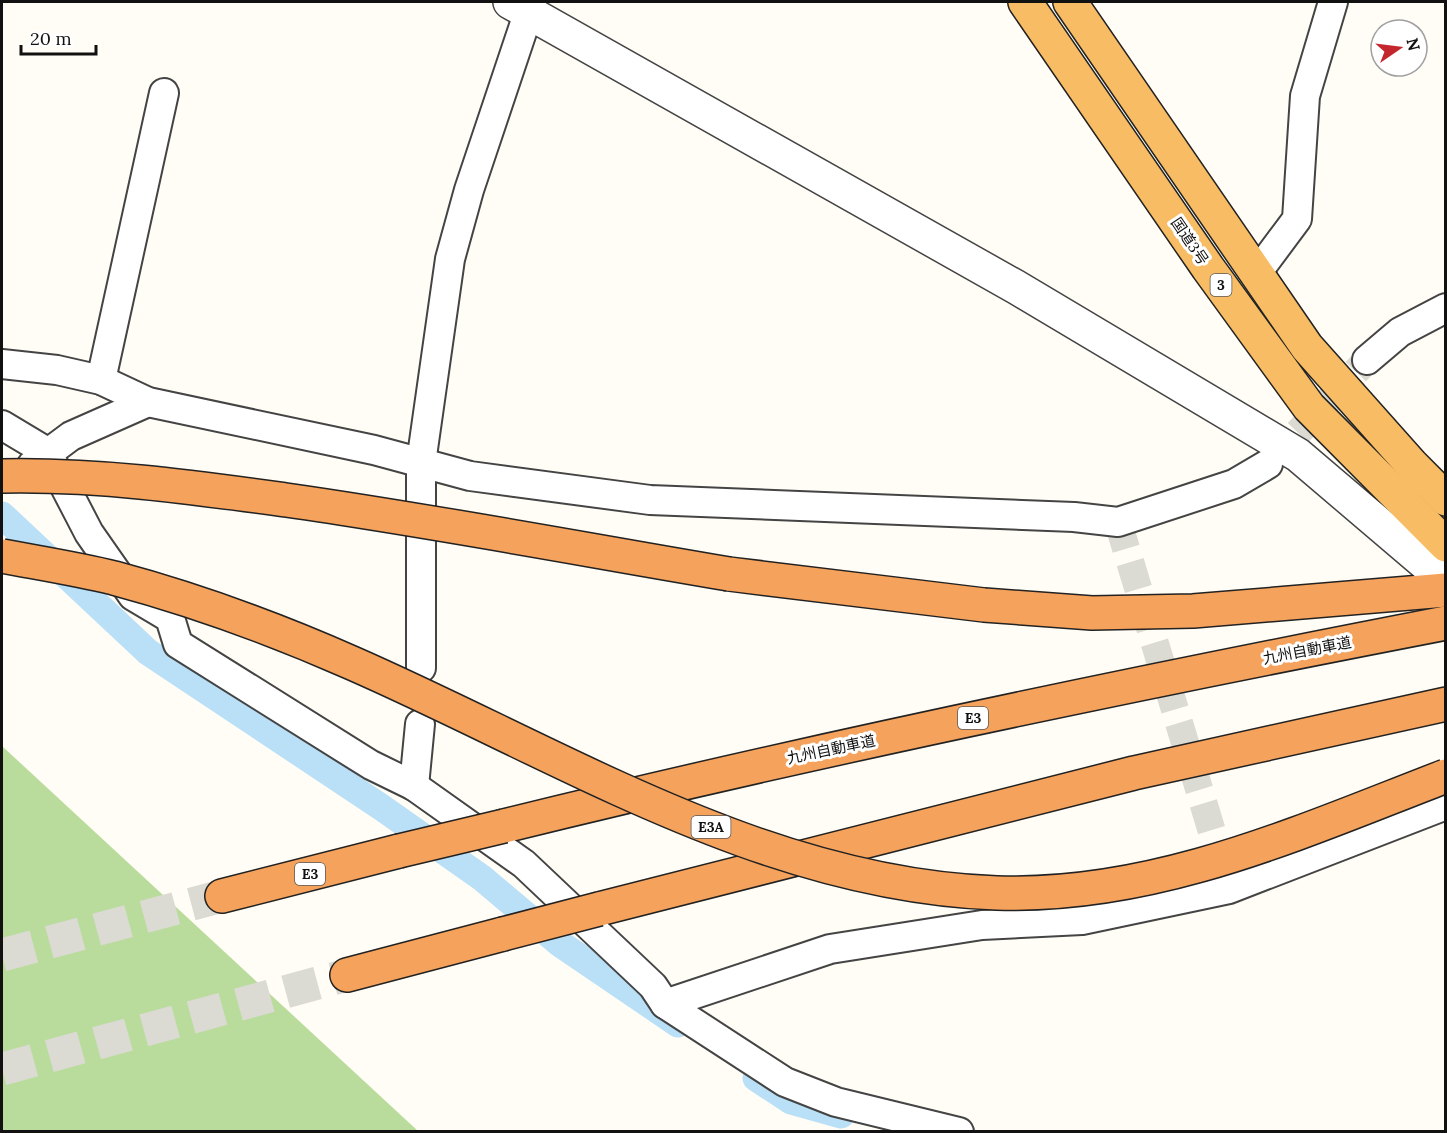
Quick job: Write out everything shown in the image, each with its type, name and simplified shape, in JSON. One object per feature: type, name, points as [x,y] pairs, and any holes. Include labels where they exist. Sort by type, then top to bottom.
[{"type":"highway","name":"国道3号","points":[[1025,2],[1208,268],[1309,407],[1446,545]]},
{"type":"highway","name":"3","points":[[1070,2],[1307,347],[1412,465],[1446,499]]},
{"type":"highway","points":[[6,483],[58,475],[197,488],[341,508],[729,574],[984,605],[1092,613],[1193,611],[1446,590]]},
{"type":"highway","name":"E3A","points":[[2,556],[111,577],[230,613],[352,663],[680,816],[836,870],[918,885],[998,893],[1079,888],[1158,878],[1235,857],[1446,776]]},
{"type":"highway","name":"九州自動車道","points":[[222,896],[689,781],[1075,695],[1446,622]]},
{"type":"highway","points":[[347,975],[1134,773],[1446,704]]},
{"type":"street","points":[[1257,274],[1297,219],[1305,96],[1333,2]]},
{"type":"street","points":[[421,668],[421,463],[450,259],[524,5],[1016,288],[1298,455],[1446,581]]},
{"type":"street","points":[[101,381],[164,93]]},
{"type":"street","points":[[1367,360],[1400,332],[1446,308]]},
{"type":"street","points":[[2,364],[57,370],[101,381],[148,402],[471,476],[650,501],[1074,517],[1118,522],[1234,484],[1268,464]]},
{"type":"street","points":[[6,483],[71,436],[148,402]]},
{"type":"street","points":[[2,425],[47,452],[89,533],[133,596],[170,618],[178,644],[371,765],[414,786],[524,864],[652,986],[665,1004],[785,1082],[836,1102],[918,1127],[959,1131]]},
{"type":"street","points":[[414,786],[420,724]]},
{"type":"street","points":[[665,1004],[830,949],[982,925],[1082,920],[1229,889],[1446,805]]},
{"type":"green space","points":[[2,746],[418,1131],[2,1131]]},
{"type":"waterway","points":[[2,515],[148,652],[381,807],[482,878],[559,943],[678,1024]]},
{"type":"waterway","points":[[756,1078],[791,1101],[841,1115]]},
{"type":"tunnel","points":[[1269,463],[1367,360]]},
{"type":"tunnel","points":[[1118,522],[1227,881]]},
{"type":"tunnel","points":[[2,955],[222,896]]},
{"type":"tunnel","points":[[2,1069],[347,975]]}]
